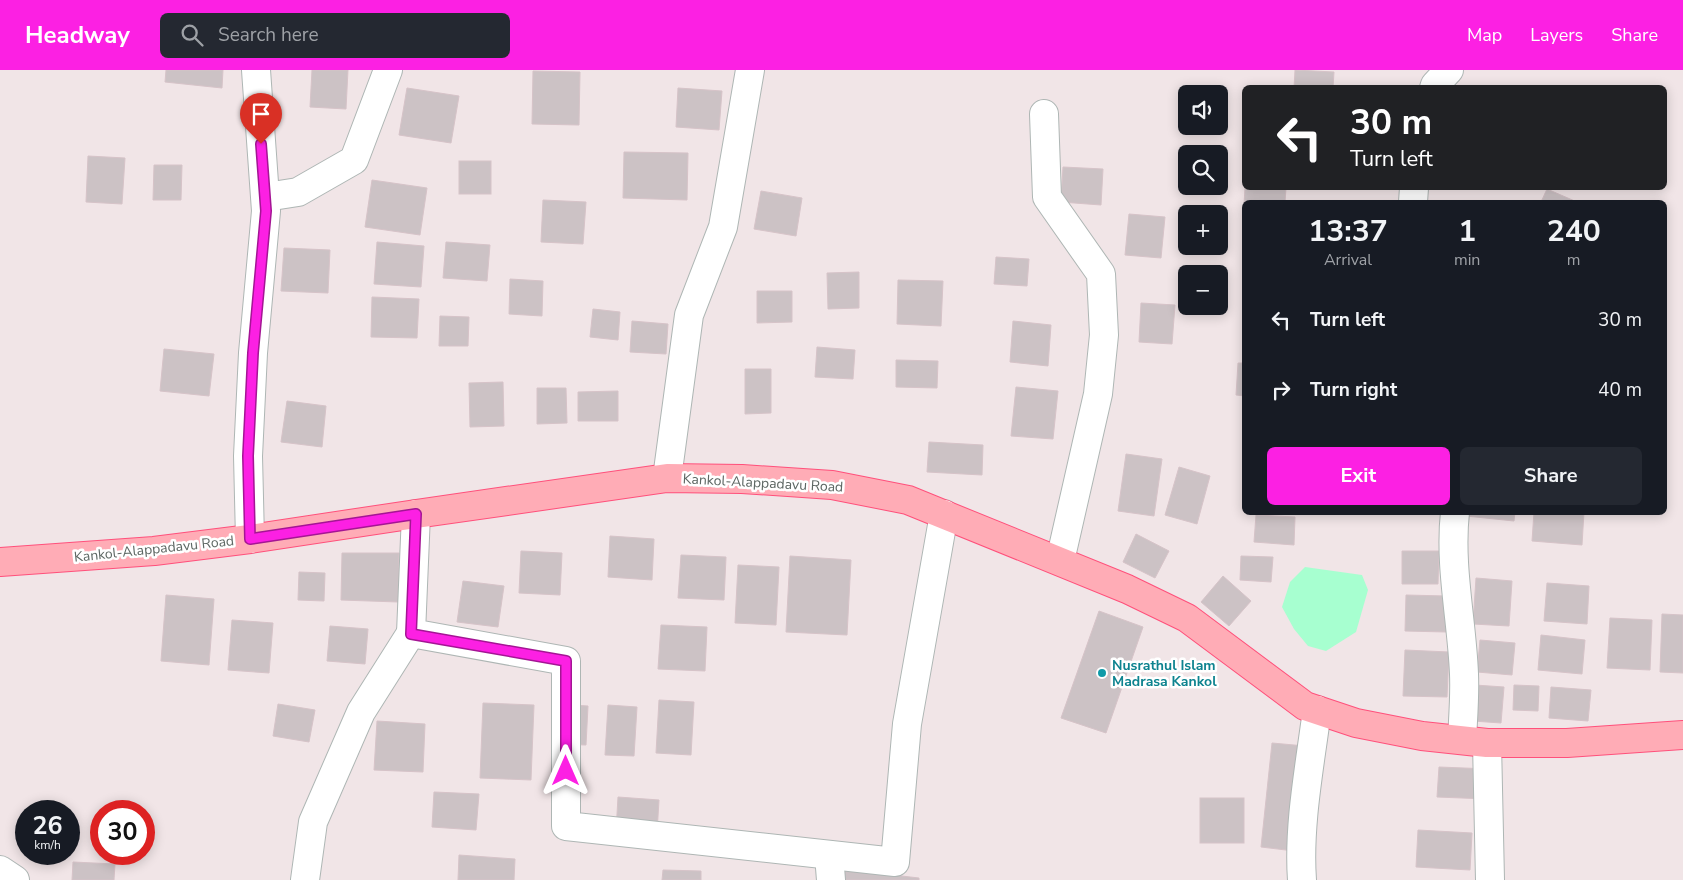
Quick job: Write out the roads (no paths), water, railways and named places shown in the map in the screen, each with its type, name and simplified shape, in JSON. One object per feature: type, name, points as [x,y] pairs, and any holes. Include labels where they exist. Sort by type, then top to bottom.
[{"type":"main road","name":"Kankol-Alappadavu Road","points":[[0,562],[154,551],[250,539],[667,478],[742,479],[832,485],[908,500],[1126,589],[1187,618],[1306,706],[1356,723],[1422,736],[1474,741],[1567,743],[1683,735]]},
{"type":"street","points":[[250,539],[248,456],[253,353],[266,211],[256,70]]},
{"type":"street","points":[[266,197],[298,192],[354,160],[388,70]]},
{"type":"street","points":[[667,478],[689,315],[723,227],[750,70]]},
{"type":"street","points":[[1435,85],[1449,70]]},
{"type":"street","points":[[1044,114],[1047,197],[1101,274],[1104,335],[1098,394],[1060,561]]},
{"type":"street","points":[[305,880],[313,822],[361,712],[411,634],[416,514]]},
{"type":"street","points":[[411,634],[566,661],[566,826],[830,868],[895,862],[907,724],[944,514]]},
{"type":"street","points":[[1455,515],[1453,527],[1456,600],[1490,880]]},
{"type":"street","points":[[1302,880],[1301,864],[1305,803],[1316,710]]},
{"type":"street","points":[[0,870],[15,880]]},
{"type":"place","name":"Nusrathul Islam Madrasa Kankol","points":[[1102,673]]}]
